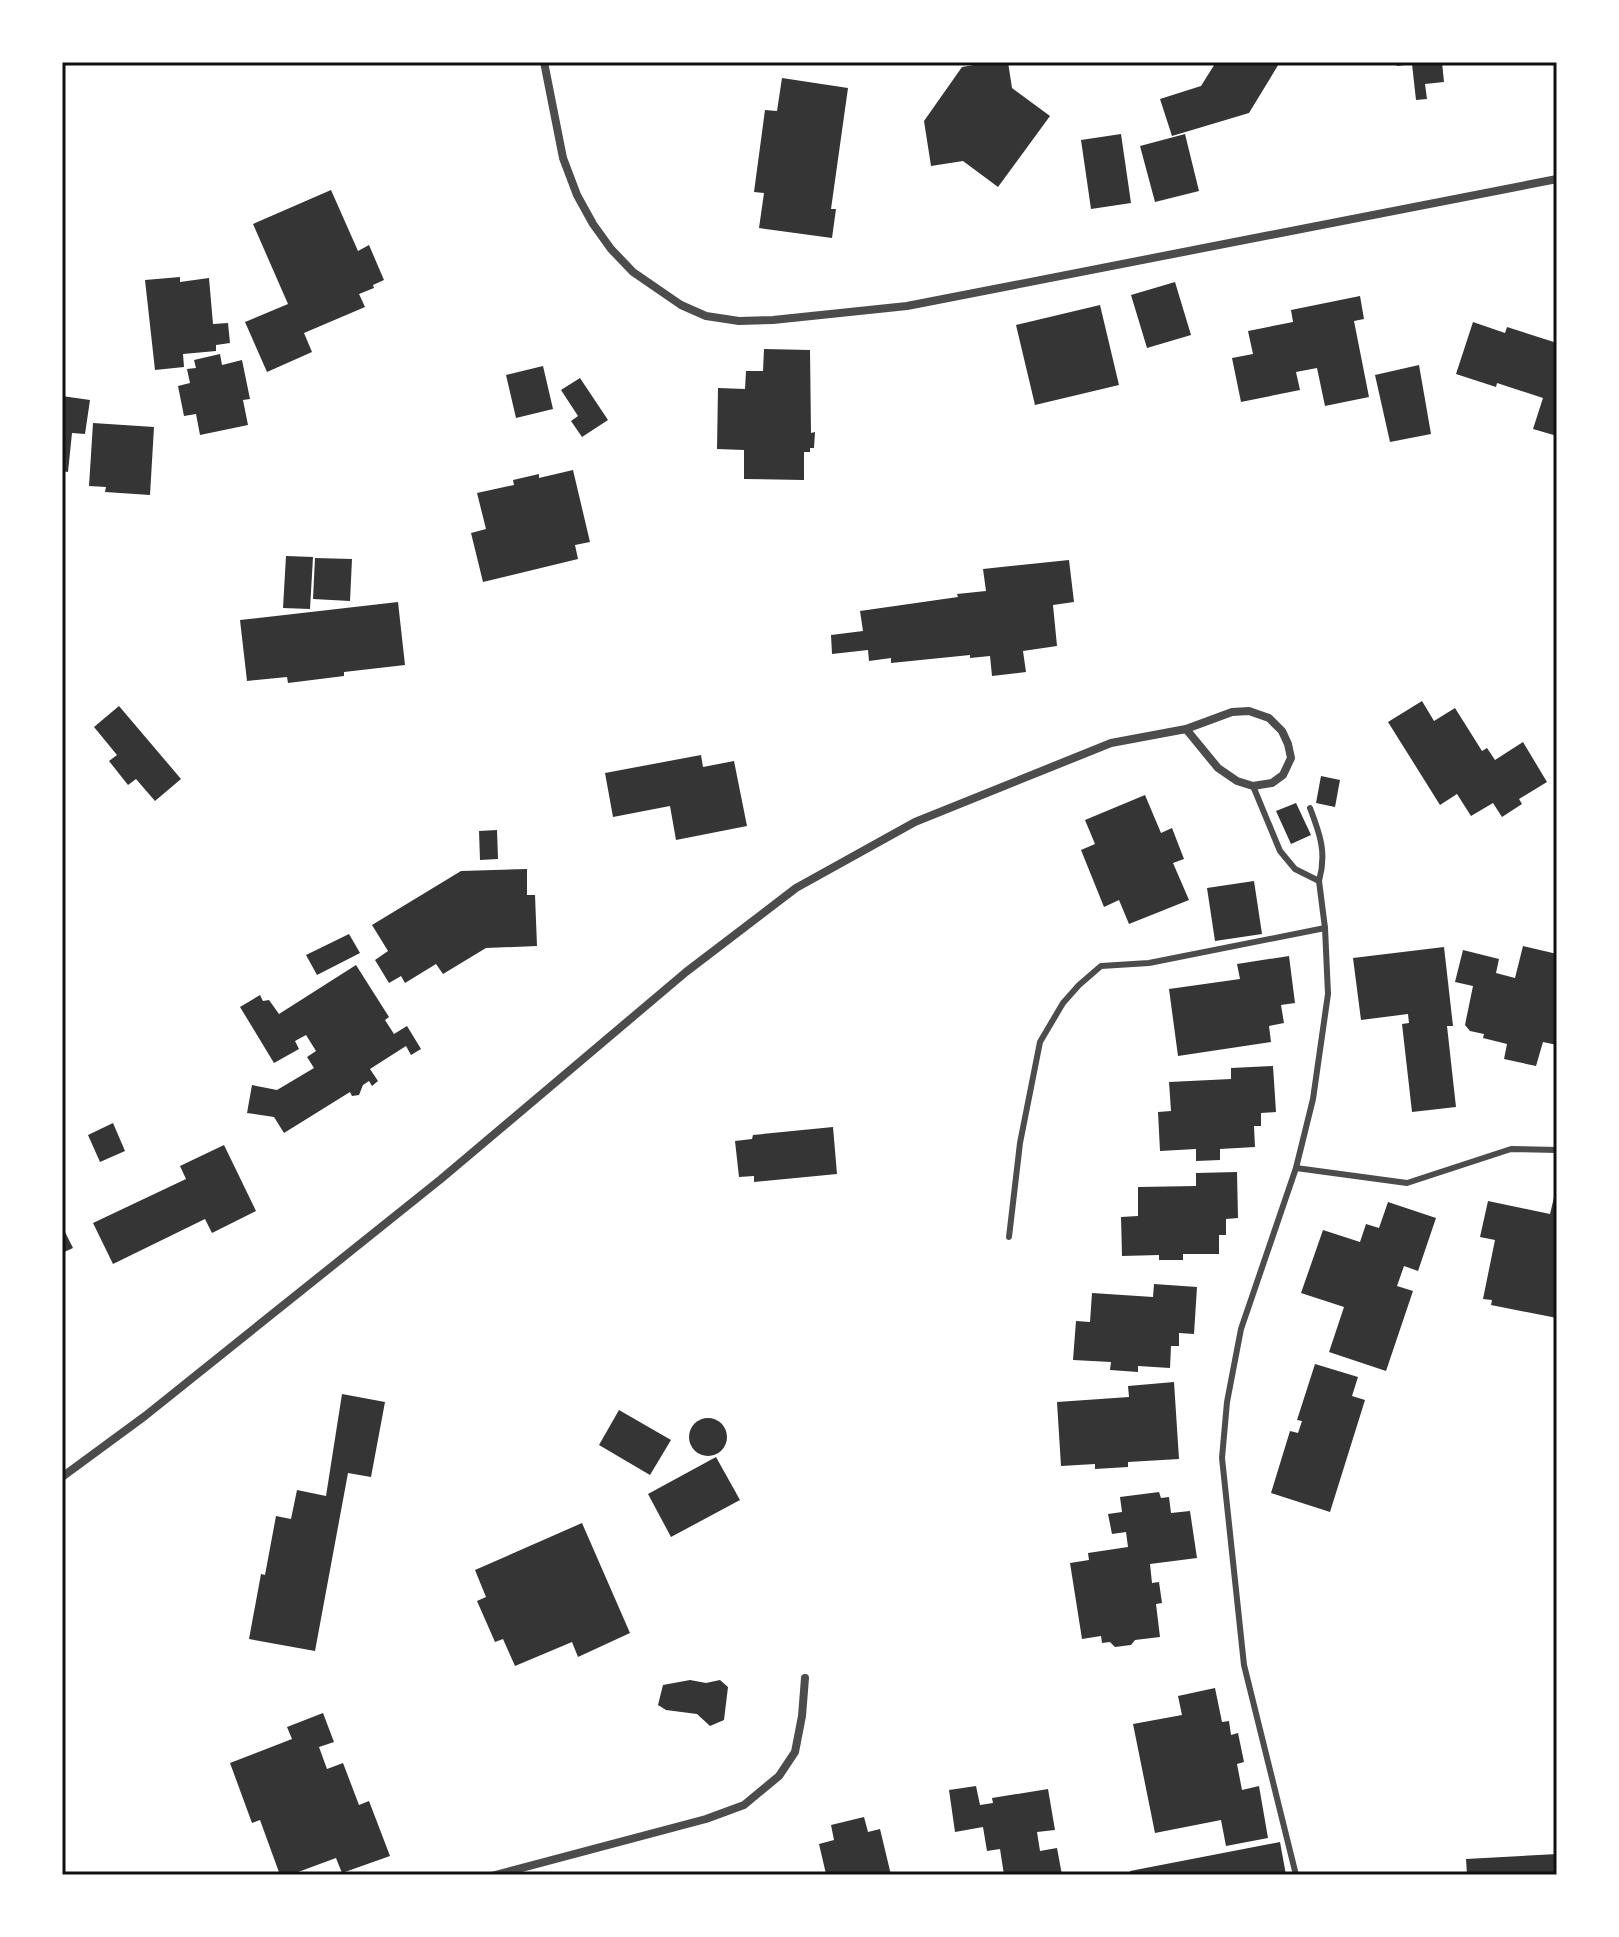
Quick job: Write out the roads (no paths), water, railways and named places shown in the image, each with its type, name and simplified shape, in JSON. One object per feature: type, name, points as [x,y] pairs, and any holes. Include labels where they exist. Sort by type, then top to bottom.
[{"type":"street","points":[[544,62],[563,158],[577,195],[611,249],[633,272],[681,305],[706,316],[739,321],[907,306],[1557,179]]},
{"type":"street","points":[[62,1477],[145,1416],[428,1189],[686,972],[796,888],[915,822],[1111,743],[1186,729],[1232,712],[1249,711],[1269,718],[1282,731],[1291,758],[1283,775],[1272,783],[1253,786],[1237,781],[1218,768],[1186,729]]},
{"type":"street","points":[[495,1875],[706,1819],[744,1805],[779,1776],[795,1752],[805,1678]]},
{"type":"lane","points":[[1253,786],[1280,851],[1295,869],[1319,881]]},
{"type":"lane","points":[[1296,1875],[1244,1665],[1222,1458],[1227,1402],[1241,1329],[1296,1168],[1313,1099],[1328,994],[1319,881],[1324,863],[1322,838],[1310,808]]},
{"type":"lane","points":[[1009,1237],[1020,1143],[1040,1042],[1063,1003],[1079,985],[1101,966],[1149,963],[1325,928]]},
{"type":"lane","points":[[1296,1168],[1407,1183],[1511,1149],[1557,1150]]}]
